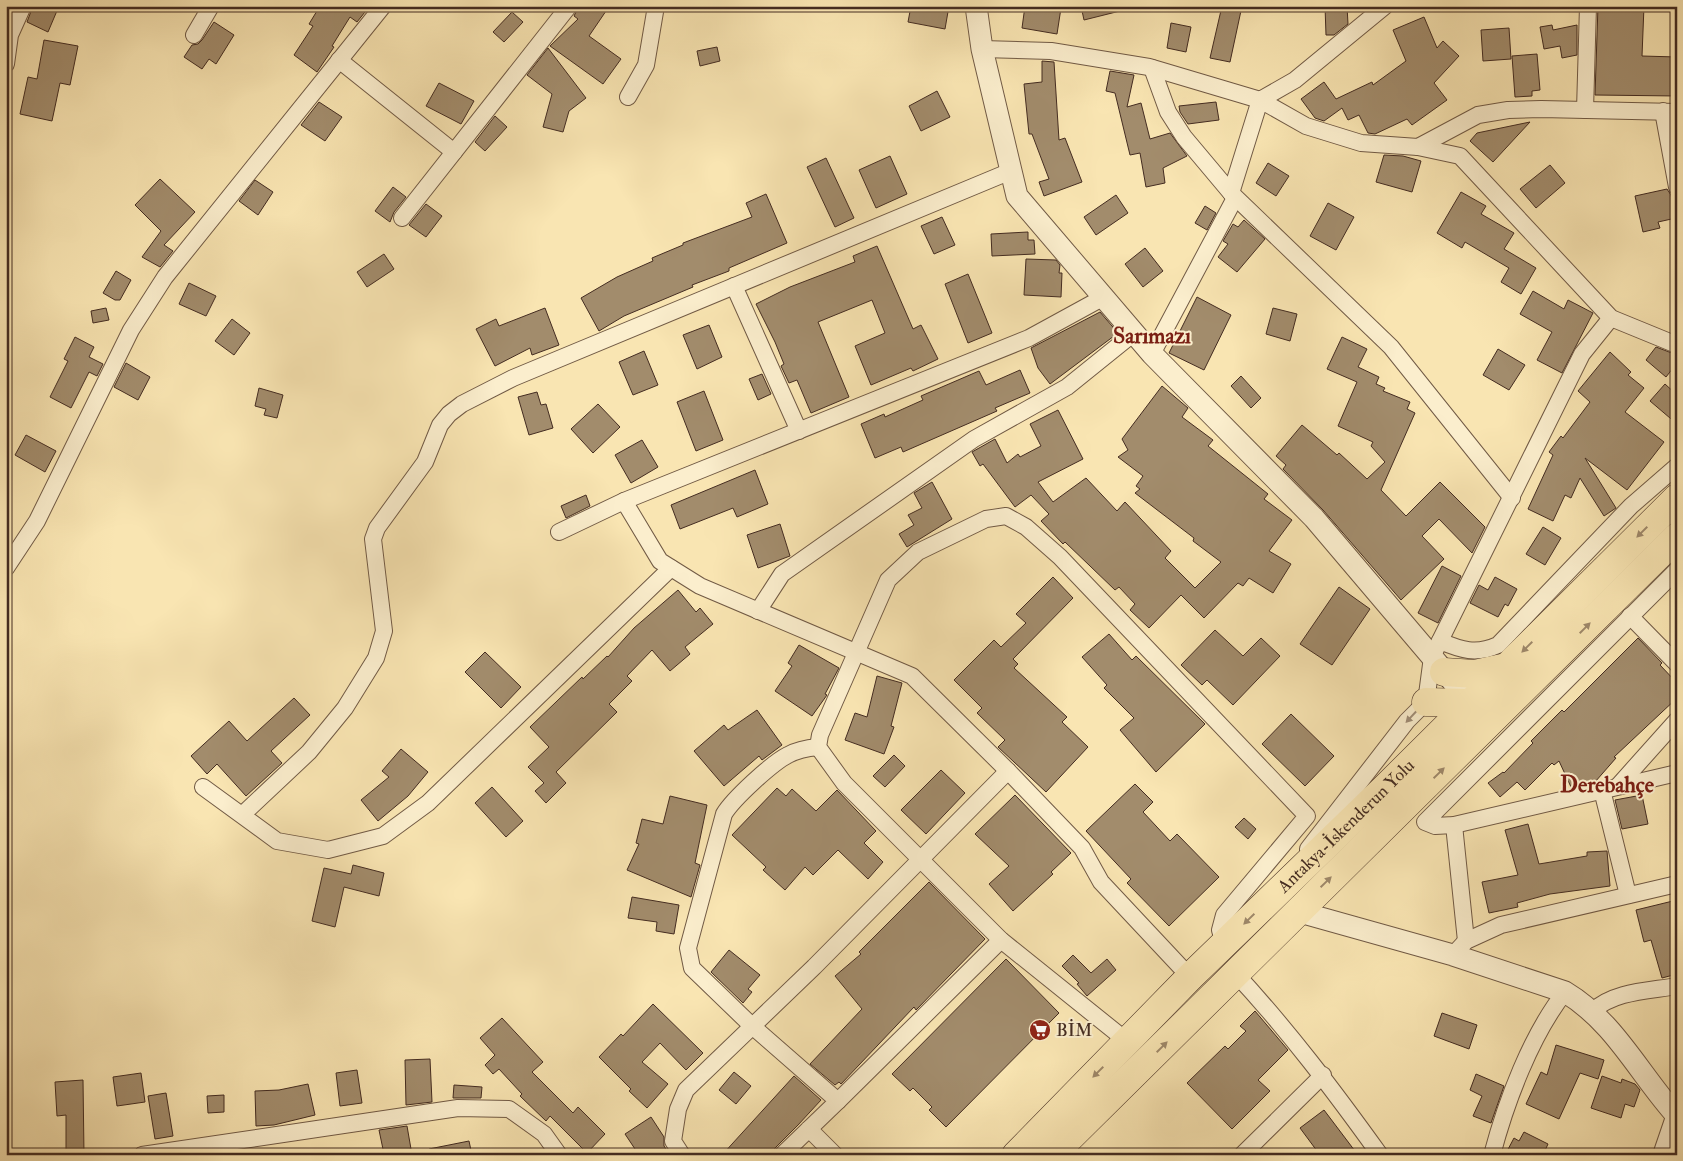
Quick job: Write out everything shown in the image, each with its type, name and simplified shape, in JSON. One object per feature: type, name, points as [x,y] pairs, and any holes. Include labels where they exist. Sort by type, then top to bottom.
[{"type":"highway","name":"Antakya-İskenderun Yolu","points":[[1016,1155],[1190,977],[1471,703],[1677,498]]},
{"type":"highway","name":"Antakya-İskenderun Yolu","points":[[1052,1155],[1296,911],[1489,725],[1677,537]]},
{"type":"highway","points":[[1439,657],[1475,674],[1507,667]]},
{"type":"highway","points":[[1426,702],[1471,703]]},
{"type":"street","points":[[6,64],[10,35],[22,6]]},
{"type":"street","points":[[194,35],[210,6]]},
{"type":"street","points":[[6,568],[37,521],[131,330],[165,277],[382,6]]},
{"type":"street","points":[[402,218],[569,6]]},
{"type":"street","points":[[628,97],[646,64],[656,6]]},
{"type":"street","points":[[976,6],[982,49],[1017,196],[1152,354],[1314,518],[1439,657],[1489,725]]},
{"type":"street","points":[[1152,354],[1233,195],[1260,100],[1295,80],[1385,6]]},
{"type":"street","points":[[1585,110],[1588,6]]},
{"type":"street","points":[[982,49],[1051,51],[1152,68],[1260,100],[1306,126],[1361,143],[1418,147],[1460,156],[1611,318],[1677,345]]},
{"type":"street","points":[[338,60],[454,152]]},
{"type":"street","points":[[1152,68],[1168,112],[1184,136],[1233,195],[1391,347],[1512,498]]},
{"type":"street","points":[[1418,147],[1478,115],[1541,109],[1670,111],[1677,187]]},
{"type":"street","points":[[243,814],[309,752],[345,708],[376,658],[384,631],[373,539],[377,528],[425,462],[440,425],[449,414],[462,404],[513,378],[1011,171]]},
{"type":"street","points":[[734,286],[799,431]]},
{"type":"street","points":[[559,532],[624,501],[1029,338],[1104,297]]},
{"type":"street","points":[[1276,893],[1325,825],[1407,721],[1426,702],[1439,657],[1512,498],[1582,354],[1611,318]]},
{"type":"street","points":[[758,611],[782,574],[974,439],[1067,387],[1134,334]]},
{"type":"street","points":[[1439,657],[1462,650],[1471,652],[1489,649],[1498,645],[1631,506],[1677,466]]},
{"type":"street","points":[[624,501],[660,561],[700,586],[912,676],[1082,848],[1101,882],[1190,977]]},
{"type":"street","points":[[1128,1042],[1001,940],[844,783],[818,747],[820,735],[888,580],[918,552],[996,516],[1006,516],[1026,527],[1060,557],[1307,816],[1224,915],[1220,930],[1224,944]]},
{"type":"street","points":[[203,787],[277,840],[328,850],[383,836],[428,803],[671,568]]},
{"type":"street","points":[[1677,570],[1425,822],[1434,826],[1454,826],[1618,786],[1677,774]]},
{"type":"street","points":[[1630,616],[1677,664]]},
{"type":"street","points":[[1618,786],[1677,720]]},
{"type":"street","points":[[818,747],[807,748],[786,756],[731,803],[724,814],[688,948],[692,968],[751,1025],[838,1101]]},
{"type":"street","points":[[682,1155],[673,1141],[678,1109],[686,1090],[751,1025],[814,967],[1008,771]]},
{"type":"street","points":[[1602,790],[1628,894]]},
{"type":"street","points":[[1454,826],[1460,948]]},
{"type":"street","points":[[1460,948],[1501,925],[1677,884]]},
{"type":"street","points":[[1296,911],[1460,948],[1565,992],[1593,1011],[1676,1115],[1662,1155]]},
{"type":"street","points":[[782,1155],[1001,940]]},
{"type":"street","points":[[1235,973],[1269,1009],[1323,1075],[1380,1155]]},
{"type":"street","points":[[1593,1011],[1606,1001],[1616,998],[1677,986]]},
{"type":"street","points":[[1492,1155],[1499,1128],[1537,1037],[1565,992]]},
{"type":"street","points":[[1242,1155],[1323,1075]]},
{"type":"street","points":[[142,1155],[458,1108],[509,1109],[544,1134],[559,1155]]},
{"type":"street","points":[[809,1129],[835,1155]]},
{"type":"building","points":[[33,6],[59,6],[48,32],[27,22]]},
{"type":"building","points":[[320,6],[358,6],[365,12],[357,22],[350,17],[332,46],[334,47],[317,72],[294,55],[313,26],[309,24]]},
{"type":"building","points":[[579,6],[600,6],[606,11],[589,36],[621,59],[603,84],[550,46],[578,19],[574,16]]},
{"type":"building","points":[[911,6],[949,6],[945,29],[908,22]]},
{"type":"building","points":[[1025,6],[1061,8],[1057,34],[1022,28]]},
{"type":"building","points":[[1081,6],[1119,6],[1120,11],[1084,20]]},
{"type":"building","points":[[1222,6],[1242,6],[1230,62],[1210,58]]},
{"type":"building","points":[[1325,6],[1347,6],[1348,24],[1334,35],[1326,35]]},
{"type":"building","points":[[1598,6],[1644,6],[1642,56],[1677,57],[1677,96],[1595,95]]},
{"type":"building","points":[[512,12],[523,22],[504,42],[493,32]]},
{"type":"building","points":[[1424,17],[1437,48],[1443,41],[1459,56],[1434,83],[1447,100],[1412,125],[1407,119],[1375,134],[1368,133],[1359,115],[1348,120],[1342,108],[1324,121],[1315,118],[1301,99],[1324,82],[1336,99],[1372,82],[1373,85],[1406,61],[1393,30]]},
{"type":"building","points":[[214,22],[234,35],[216,64],[209,59],[202,69],[184,57],[192,45],[198,44],[202,40]]},
{"type":"building","points":[[1171,23],[1191,27],[1186,52],[1167,48]]},
{"type":"building","points":[[1552,25],[1553,30],[1577,25],[1577,55],[1562,58],[1560,46],[1544,49],[1540,27]]},
{"type":"building","points":[[1509,28],[1511,59],[1483,61],[1481,30]]},
{"type":"building","points":[[44,40],[78,46],[70,85],[60,83],[52,121],[20,114],[28,77],[37,79]]},
{"type":"building","points":[[717,47],[720,61],[700,66],[697,51]]},
{"type":"building","points":[[548,48],[586,98],[569,111],[563,132],[543,127],[552,94],[527,75]]},
{"type":"building","points":[[1537,54],[1540,90],[1532,91],[1532,96],[1515,97],[1512,56]]},
{"type":"building","points":[[1042,61],[1054,62],[1059,140],[1065,138],[1082,182],[1044,196],[1039,182],[1049,179],[1032,134],[1029,134],[1024,84],[1042,82]]},
{"type":"building","points":[[1110,71],[1134,75],[1127,107],[1141,103],[1150,139],[1170,133],[1187,156],[1163,168],[1165,183],[1146,187],[1140,153],[1130,155],[1115,93],[1106,91]]},
{"type":"building","points":[[439,83],[474,101],[461,124],[426,106]]},
{"type":"building","points":[[937,91],[950,117],[921,131],[909,106]]},
{"type":"building","points":[[319,102],[342,117],[325,141],[301,125]]},
{"type":"building","points":[[1216,102],[1219,120],[1188,124],[1180,112],[1179,106]]},
{"type":"building","points":[[495,116],[507,127],[485,151],[475,142]]},
{"type":"building","points":[[1530,122],[1493,162],[1470,141],[1477,133]]},
{"type":"building","points":[[1384,155],[1403,156],[1421,161],[1412,192],[1376,182]]},
{"type":"building","points":[[890,156],[907,194],[876,208],[859,170]]},
{"type":"building","points":[[826,158],[854,218],[835,227],[807,167]]},
{"type":"building","points":[[1268,163],[1289,176],[1276,196],[1256,183]]},
{"type":"building","points":[[1550,165],[1565,183],[1536,208],[1520,189]]},
{"type":"building","points":[[160,179],[195,212],[164,245],[173,251],[160,267],[142,257],[161,231],[135,205]]},
{"type":"building","points":[[255,180],[273,192],[258,215],[239,201]]},
{"type":"building","points":[[393,187],[406,197],[394,212],[390,222],[375,211]]},
{"type":"building","points":[[1667,189],[1671,195],[1676,218],[1658,222],[1660,228],[1643,232],[1635,196]]},
{"type":"building","points":[[1461,192],[1486,206],[1481,214],[1514,233],[1504,249],[1536,268],[1521,294],[1501,282],[1509,268],[1465,242],[1462,248],[1437,233]]},
{"type":"building","points":[[766,194],[787,243],[729,268],[729,271],[692,285],[693,287],[624,316],[599,331],[581,298],[617,277],[653,261],[652,258],[683,245],[683,243],[752,217],[746,203]]},
{"type":"building","points":[[1116,195],[1128,213],[1096,235],[1084,217]]},
{"type":"building","points":[[1328,203],[1354,217],[1336,250],[1310,236]]},
{"type":"building","points":[[426,204],[442,216],[426,237],[409,225]]},
{"type":"building","points":[[1205,206],[1216,213],[1207,230],[1195,223]]},
{"type":"building","points":[[942,217],[955,245],[934,254],[921,226]]},
{"type":"building","points":[[1244,220],[1265,239],[1237,272],[1218,257],[1228,244],[1223,241],[1233,224],[1238,227]]},
{"type":"building","points":[[1028,232],[1028,240],[1034,240],[1035,254],[992,256],[991,234]]},
{"type":"building","points":[[877,246],[913,329],[921,325],[938,359],[913,371],[911,368],[871,385],[855,346],[885,333],[872,300],[818,322],[849,397],[811,413],[797,380],[789,383],[781,366],[784,364],[775,342],[756,304],[790,287],[855,262],[853,256]]},
{"type":"building","points":[[1145,248],[1163,271],[1143,287],[1125,264]]},
{"type":"building","points":[[384,254],[394,269],[367,287],[357,272]]},
{"type":"building","points":[[1026,259],[1056,260],[1060,265],[1059,273],[1062,273],[1061,297],[1024,295]]},
{"type":"building","points":[[116,271],[131,280],[120,300],[115,300],[103,293]]},
{"type":"building","points":[[968,274],[992,333],[968,343],[945,284]]},
{"type":"building","points":[[189,283],[216,296],[206,316],[179,304]]},
{"type":"building","points":[[1533,291],[1564,309],[1568,300],[1593,313],[1562,373],[1537,360],[1552,332],[1520,314]]},
{"type":"building","points":[[1197,297],[1231,315],[1204,370],[1169,353]]},
{"type":"building","points":[[106,308],[109,320],[93,323],[91,311]]},
{"type":"building","points":[[545,308],[559,345],[532,355],[530,348],[495,366],[476,329],[496,319],[499,326]]},
{"type":"building","points":[[1273,308],[1297,314],[1290,341],[1266,334]]},
{"type":"building","points":[[1100,312],[1118,333],[1050,384],[1038,368],[1031,348]]},
{"type":"building","points":[[232,319],[250,333],[234,355],[215,341]]},
{"type":"building","points":[[709,325],[722,357],[697,369],[683,335]]},
{"type":"building","points":[[75,337],[94,347],[89,357],[103,364],[97,376],[89,372],[71,408],[50,397],[68,361],[64,359]]},
{"type":"building","points":[[1342,337],[1367,349],[1358,367],[1379,377],[1376,384],[1385,388],[1383,391],[1410,402],[1407,409],[1415,413],[1381,490],[1406,516],[1440,482],[1485,527],[1472,553],[1439,519],[1422,536],[1444,559],[1401,600],[1323,510],[1283,469],[1286,465],[1276,456],[1302,425],[1337,455],[1339,453],[1367,479],[1385,462],[1371,446],[1373,442],[1338,426],[1357,382],[1327,369]]},
{"type":"building","points":[[1656,347],[1677,355],[1677,363],[1666,377],[1646,360]]},
{"type":"building","points":[[1498,349],[1525,365],[1509,390],[1483,375]]},
{"type":"building","points":[[644,351],[658,385],[633,395],[619,362]]},
{"type":"building","points":[[1610,352],[1631,372],[1628,375],[1644,388],[1625,412],[1664,442],[1627,490],[1585,458],[1616,508],[1604,516],[1580,478],[1571,498],[1565,495],[1553,521],[1528,509],[1553,455],[1549,452],[1561,436],[1563,438],[1590,402],[1578,391]]},
{"type":"building","points":[[126,363],[150,377],[138,400],[114,387]]},
{"type":"building","points":[[1020,370],[1030,393],[995,408],[997,411],[903,452],[901,447],[875,458],[861,424],[884,414],[885,417],[923,400],[921,396],[979,371],[986,385]]},
{"type":"building","points":[[762,374],[771,394],[758,400],[749,379]]},
{"type":"building","points":[[1241,376],[1261,398],[1251,408],[1231,386]]},
{"type":"building","points":[[1665,384],[1677,395],[1677,424],[1650,401]]},
{"type":"building","points":[[1162,386],[1188,408],[1182,417],[1213,440],[1208,446],[1268,494],[1264,499],[1292,520],[1269,551],[1291,564],[1273,593],[1249,578],[1243,586],[1238,583],[1204,618],[1181,595],[1149,628],[1130,610],[1135,604],[1119,587],[1115,590],[1065,542],[1063,544],[1041,521],[1049,514],[1031,495],[1015,507],[983,464],[980,466],[972,452],[995,439],[1007,463],[1018,454],[1020,457],[1041,446],[1030,424],[1058,410],[1083,459],[1038,482],[1053,502],[1086,478],[1117,511],[1125,502],[1171,551],[1165,558],[1195,588],[1221,562],[1193,541],[1194,538],[1135,493],[1140,489],[1136,486],[1143,476],[1118,457],[1128,450],[1122,439]]},
{"type":"building","points":[[259,388],[283,395],[277,418],[264,415],[266,409],[255,406]]},
{"type":"building","points":[[704,391],[723,440],[696,451],[677,402]]},
{"type":"building","points":[[537,392],[541,405],[546,404],[553,428],[529,435],[518,397]]},
{"type":"building","points":[[598,404],[620,427],[593,453],[571,429]]},
{"type":"building","points":[[26,435],[56,451],[45,472],[15,455]]},
{"type":"building","points":[[642,440],[658,467],[631,483],[615,455]]},
{"type":"building","points":[[755,470],[768,504],[737,517],[733,508],[680,529],[671,505]]},
{"type":"building","points":[[932,482],[952,519],[907,547],[899,534],[914,525],[908,515],[922,508],[914,493]]},
{"type":"building","points":[[586,495],[590,506],[566,518],[561,506]]},
{"type":"building","points":[[780,524],[790,556],[758,568],[747,535]]},
{"type":"building","points":[[1543,527],[1561,538],[1545,565],[1526,554]]},
{"type":"building","points":[[1442,566],[1461,576],[1438,623],[1418,613]]},
{"type":"building","points":[[1053,577],[1073,598],[1013,659],[1018,664],[1014,668],[1067,717],[1062,722],[1088,747],[1046,792],[998,747],[1005,740],[977,713],[982,708],[954,680],[994,640],[1001,647],[1026,623],[1016,614]]},
{"type":"building","points":[[1495,577],[1517,589],[1508,606],[1505,604],[1498,617],[1470,603],[1479,585],[1488,590]]},
{"type":"building","points":[[1339,587],[1370,609],[1332,665],[1300,644]]},
{"type":"building","points":[[678,590],[696,612],[700,608],[713,624],[685,647],[690,654],[670,671],[652,650],[627,676],[632,681],[609,704],[617,712],[556,772],[566,783],[546,803],[535,791],[544,783],[528,767],[549,747],[530,727],[582,677],[583,679],[608,657],[634,628]]},
{"type":"building","points":[[1215,630],[1243,656],[1261,638],[1280,656],[1233,705],[1207,680],[1202,685],[1181,665]]},
{"type":"building","points":[[1109,634],[1132,660],[1136,656],[1205,724],[1156,772],[1120,730],[1134,718],[1104,688],[1107,685],[1082,657]]},
{"type":"building","points":[[1638,638],[1662,663],[1660,665],[1677,683],[1677,698],[1614,757],[1616,758],[1595,782],[1571,787],[1559,761],[1554,765],[1552,763],[1525,790],[1517,782],[1500,797],[1488,783],[1504,773],[1533,743],[1531,741],[1562,710],[1564,712]]},
{"type":"building","points":[[799,645],[839,668],[825,694],[827,695],[812,716],[775,691],[792,666],[788,663]]},
{"type":"building","points":[[485,652],[521,687],[501,708],[465,672]]},
{"type":"building","points":[[877,676],[902,683],[891,726],[894,727],[884,754],[845,740],[855,713],[867,717]]},
{"type":"building","points":[[294,698],[310,715],[271,751],[282,763],[246,796],[217,764],[207,774],[191,756],[229,721],[247,741]]},
{"type":"building","points":[[757,710],[782,745],[762,760],[759,756],[724,786],[694,751],[724,725],[728,730]]},
{"type":"building","points":[[1291,714],[1334,756],[1305,786],[1262,744]]},
{"type":"building","points":[[401,749],[428,772],[408,796],[378,821],[361,800],[389,777],[382,771]]},
{"type":"building","points":[[894,755],[905,766],[885,787],[873,776]]},
{"type":"building","points":[[941,770],[965,793],[926,834],[901,810]]},
{"type":"building","points":[[1135,784],[1153,802],[1143,812],[1170,841],[1177,834],[1219,877],[1169,926],[1127,883],[1131,879],[1086,831]]},
{"type":"building","points":[[492,787],[523,821],[506,837],[475,803]]},
{"type":"building","points":[[777,788],[786,796],[792,789],[816,811],[837,790],[876,831],[864,843],[883,862],[868,879],[838,850],[813,875],[805,867],[785,890],[763,870],[766,867],[732,835]]},
{"type":"building","points":[[1015,795],[1071,853],[1051,872],[1053,874],[1013,911],[989,884],[1009,866],[975,834]]},
{"type":"building","points":[[1642,795],[1648,824],[1622,829],[1615,800]]},
{"type":"building","points":[[670,796],[707,805],[695,863],[700,865],[691,897],[627,870],[639,844],[636,843],[642,819],[663,824]]},
{"type":"building","points":[[1244,818],[1256,829],[1248,839],[1235,827]]},
{"type":"building","points":[[1528,824],[1539,864],[1587,856],[1587,852],[1607,851],[1610,886],[1550,894],[1517,903],[1518,907],[1489,913],[1482,882],[1518,875],[1505,830]]},
{"type":"building","points":[[353,865],[384,873],[379,896],[344,887],[335,927],[312,921],[324,868],[351,874]]},
{"type":"building","points":[[929,882],[985,939],[916,1010],[914,1007],[841,1084],[839,1082],[835,1085],[810,1064],[862,1009],[835,976],[861,954],[859,952]]},
{"type":"building","points":[[632,897],[679,905],[674,934],[656,931],[657,922],[628,918]]},
{"type":"building","points":[[1677,900],[1677,974],[1662,978],[1651,940],[1644,942],[1636,910]]},
{"type":"building","points":[[729,950],[760,975],[748,989],[752,992],[743,1003],[711,972]]},
{"type":"building","points":[[1073,955],[1091,973],[1107,959],[1116,970],[1087,996],[1077,984],[1079,983],[1062,966]]},
{"type":"building","points":[[1006,959],[1059,1013],[946,1127],[929,1110],[932,1107],[913,1088],[910,1091],[892,1074]]},
{"type":"building","points":[[653,1004],[703,1053],[686,1070],[660,1043],[642,1062],[668,1084],[647,1108],[599,1057],[621,1034],[623,1036]]},
{"type":"building","points":[[1255,1011],[1288,1050],[1258,1080],[1270,1091],[1232,1129],[1187,1083],[1225,1046],[1228,1049],[1246,1031],[1240,1026]]},
{"type":"building","points":[[1442,1013],[1477,1025],[1469,1049],[1434,1036]]},
{"type":"building","points":[[502,1018],[543,1062],[532,1072],[573,1113],[578,1107],[605,1134],[587,1153],[550,1116],[546,1121],[520,1096],[522,1094],[499,1069],[493,1074],[485,1065],[495,1055],[480,1038]]},
{"type":"building","points":[[1556,1045],[1604,1060],[1598,1079],[1580,1073],[1559,1119],[1526,1104],[1541,1072],[1547,1075]]},
{"type":"building","points":[[430,1059],[432,1102],[406,1105],[405,1060]]},
{"type":"building","points":[[357,1070],[362,1103],[340,1106],[336,1073]]},
{"type":"building","points":[[734,1072],[751,1086],[736,1104],[719,1090]]},
{"type":"building","points":[[141,1073],[145,1102],[117,1106],[113,1077]]},
{"type":"building","points":[[1476,1074],[1504,1086],[1491,1123],[1473,1116],[1482,1096],[1470,1090]]},
{"type":"building","points":[[794,1076],[821,1100],[775,1148],[771,1155],[722,1155]]},
{"type":"building","points":[[1602,1076],[1621,1083],[1622,1079],[1635,1084],[1640,1090],[1634,1107],[1625,1104],[1621,1118],[1591,1108]]},
{"type":"building","points":[[83,1080],[84,1155],[66,1155],[66,1115],[57,1116],[55,1082]]},
{"type":"building","points":[[308,1084],[315,1115],[274,1125],[256,1126],[255,1091],[279,1090]]},
{"type":"building","points":[[454,1085],[482,1087],[481,1098],[453,1098]]},
{"type":"building","points":[[166,1093],[173,1136],[155,1139],[148,1096]]},
{"type":"building","points":[[224,1095],[224,1112],[208,1113],[207,1096]]},
{"type":"building","points":[[1324,1110],[1358,1155],[1320,1155],[1300,1128]]},
{"type":"building","points":[[651,1117],[664,1137],[664,1146],[670,1155],[639,1155],[625,1134]]},
{"type":"building","points":[[407,1126],[411,1149],[384,1154],[379,1130]]},
{"type":"building","points":[[1524,1132],[1548,1144],[1543,1155],[1505,1155],[1514,1138],[1519,1141]]},
{"type":"building","points":[[469,1141],[472,1155],[430,1155],[429,1149]]},
{"type":"place","name":"BİM","points":[[1040,1030]]},
{"type":"district","name":"Sarımazı","points":[[1152,336]]},
{"type":"district","name":"Derebahçe","points":[[1607,785]]}]
